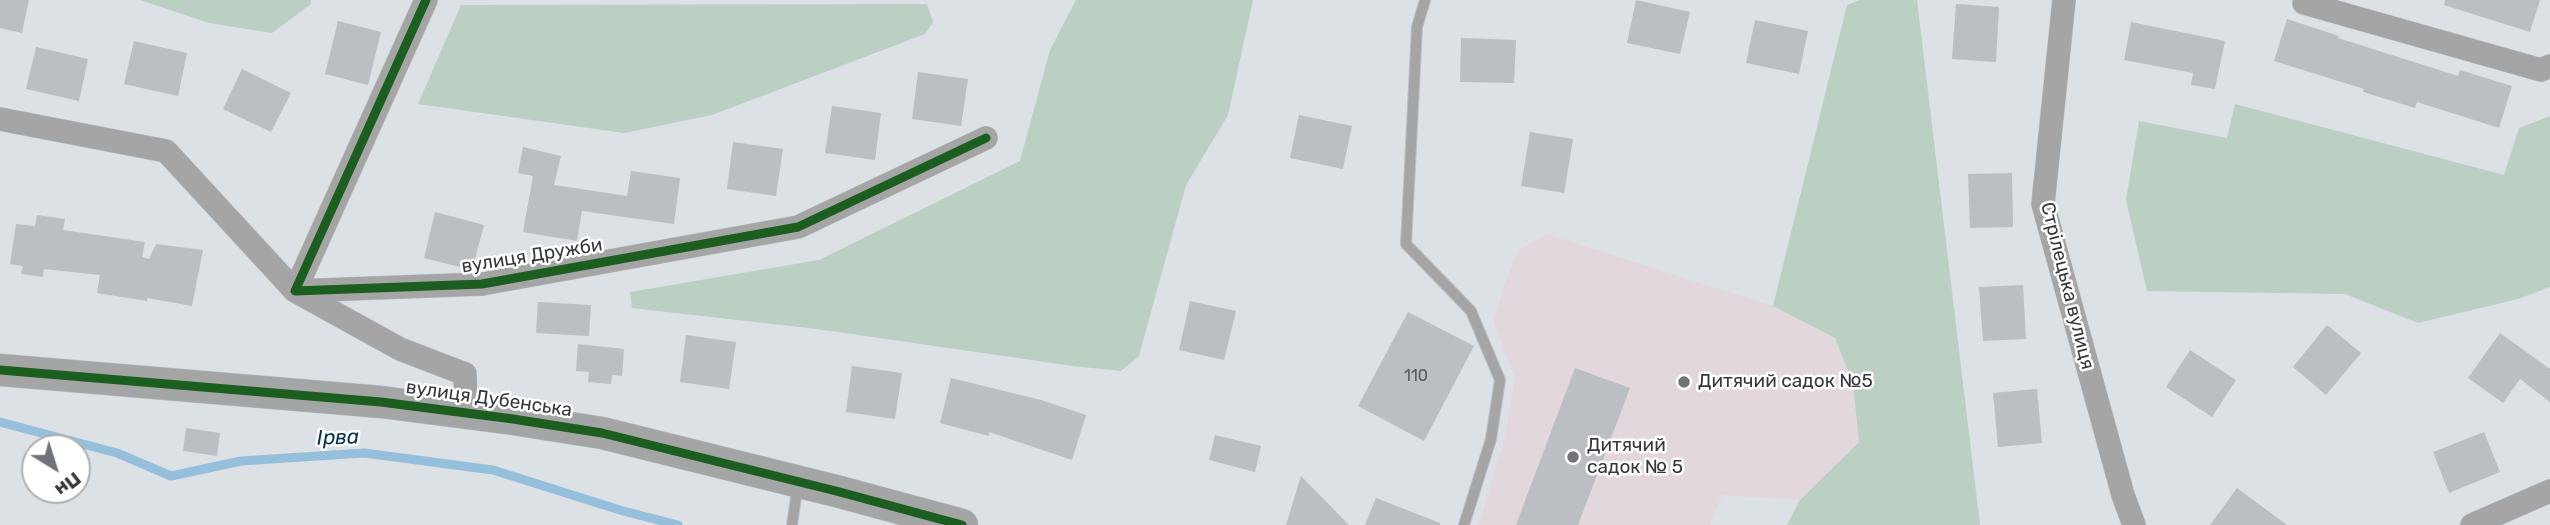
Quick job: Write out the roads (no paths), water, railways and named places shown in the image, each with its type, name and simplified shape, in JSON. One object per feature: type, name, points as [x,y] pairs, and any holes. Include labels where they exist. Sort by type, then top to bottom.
[{"type":"main road","name":"вулиця Дубенська","points":[[0,370],[381,402],[602,433],[962,525]]},
{"type":"street","points":[[295,291],[426,0]]},
{"type":"street","name":"Стрілецька вулиця","points":[[2064,0],[2043,204],[2123,495],[2134,525]]},
{"type":"street","points":[[2304,3],[2541,70],[2550,66]]},
{"type":"street","points":[[0,119],[166,151],[295,291],[400,349],[465,374],[466,413]]},
{"type":"street","name":"вулиця Дружби","points":[[295,291],[482,284],[798,228],[986,138]]},
{"type":"street","points":[[2472,525],[2550,491]]},
{"type":"lane","points":[[1425,0],[1417,27],[1406,244],[1471,311],[1500,380],[1491,439],[1464,525]]},
{"type":"lane","points":[[792,525],[798,481]]},
{"type":"waterway","name":"Ірва","points":[[0,422],[117,453],[171,476],[241,461],[364,453],[493,470],[623,511],[678,525]]},
{"type":"place","name":"Дитячий садок №5","points":[[1684,382]]},
{"type":"place","name":"Дитячий садок № 5","points":[[1573,457]]}]
